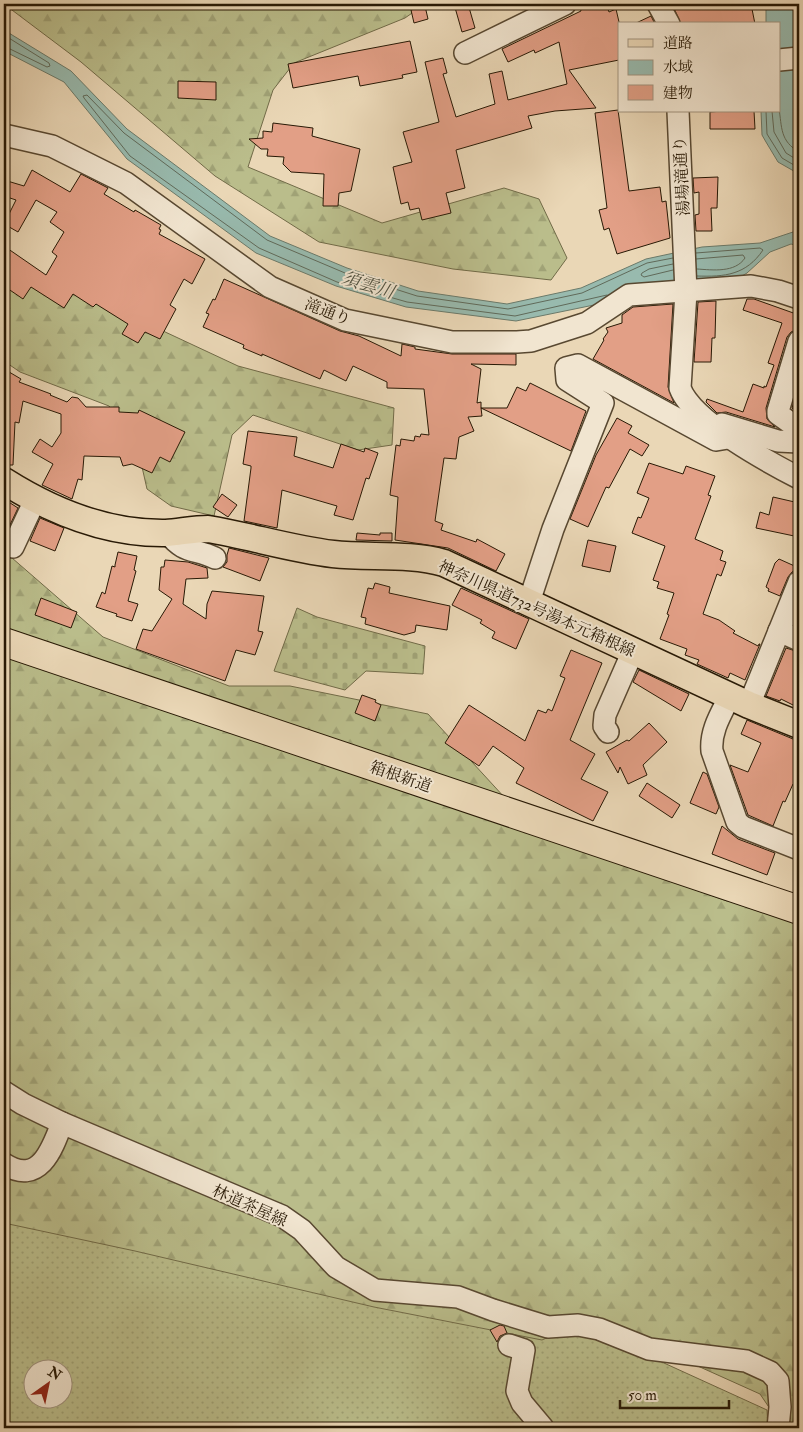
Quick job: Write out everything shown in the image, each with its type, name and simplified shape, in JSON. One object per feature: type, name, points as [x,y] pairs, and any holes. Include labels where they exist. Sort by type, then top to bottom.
[{"type":"highway","name":"箱根新道","points":[[4,642],[799,910]]},
{"type":"main road","name":"神奈川県道732号湯本元箱根線","points":[[4,481],[76,517],[117,529],[168,533],[208,529],[264,542],[331,554],[434,560],[454,567],[739,701],[799,725]]},
{"type":"street","points":[[466,53],[565,4]]},
{"type":"street","points":[[658,4],[668,22]]},
{"type":"street","points":[[780,60],[799,58]]},
{"type":"street","name":"湯場滝通り","points":[[678,112],[686,292],[680,388],[682,395],[696,411],[728,438]]},
{"type":"street","name":"滝通り","points":[[4,135],[52,146],[126,183],[270,287],[345,320],[452,342],[531,341],[587,324],[629,295],[751,286],[778,291],[799,298]]},
{"type":"street","points":[[799,341],[794,382],[778,414],[799,429]]},
{"type":"street","points":[[529,602],[553,529],[603,403],[567,380],[566,368],[578,365],[716,440],[728,438],[799,478]]},
{"type":"street","points":[[708,420],[778,441],[799,442]]},
{"type":"street","points":[[13,547],[36,498]]},
{"type":"street","points":[[168,533],[174,542],[187,550],[215,558]]},
{"type":"street","points":[[798,592],[779,631],[739,701],[713,732],[711,742],[712,751],[737,822],[743,827],[799,849]]},
{"type":"street","points":[[779,631],[799,640]]},
{"type":"street","points":[[608,732],[604,726],[605,715],[633,651]]},
{"type":"street","name":"林道茶屋線","points":[[4,1092],[23,1104],[62,1123],[282,1216],[302,1230],[336,1267],[375,1290],[458,1297],[548,1327],[578,1325],[599,1329],[649,1349],[746,1361],[770,1372],[778,1381],[780,1407],[778,1428]]},
{"type":"street","points":[[4,1164],[22,1171],[34,1169],[44,1162],[50,1153],[62,1123]]},
{"type":"street","points":[[509,1344],[524,1350],[517,1391],[522,1403],[543,1428]]},
{"type":"green space","points":[[4,4],[425,4],[405,18],[294,63],[273,90],[248,167],[382,223],[504,188],[539,199],[567,258],[551,280],[453,269],[319,242],[215,176],[81,62]]},
{"type":"green space","points":[[4,251],[19,269],[101,302],[238,366],[394,408],[392,445],[358,450],[253,415],[232,435],[214,516],[171,506],[147,489],[135,436],[109,406],[20,372],[4,361]]},
{"type":"green space","points":[[4,551],[103,637],[229,686],[290,686],[428,714],[538,834],[727,901],[788,893],[799,895],[799,1428],[783,1428],[760,1394],[591,1318],[542,1340],[374,1307],[135,1251],[4,1223]]},
{"type":"green space","points":[[297,608],[317,617],[425,646],[423,674],[366,671],[345,690],[274,671]]},
{"type":"green space","points":[[4,1175],[596,1332],[767,1410],[768,1428],[4,1428]]},
{"type":"water","points":[[766,4],[799,4],[799,51],[780,54],[780,22],[766,22]]},
{"type":"water","name":"須雲川","points":[[4,30],[71,71],[127,129],[270,236],[347,268],[418,291],[507,304],[581,288],[646,259],[702,247],[760,243],[799,230],[799,246],[791,244],[770,252],[747,273],[735,280],[680,280],[660,284],[594,305],[516,321],[406,307],[336,286],[256,253],[127,159],[64,82],[4,51]]},
{"type":"water","points":[[799,68],[799,174],[778,162],[762,135],[761,112],[780,112],[780,71]]},
{"type":"building","points":[[454,4],[468,4],[475,28],[462,32]]},
{"type":"building","points":[[590,4],[606,4],[609,12],[616,9],[619,22],[618,60],[569,70],[596,108],[555,111],[528,116],[532,128],[456,150],[465,188],[446,193],[451,213],[422,220],[419,208],[410,210],[408,202],[401,204],[393,167],[412,162],[403,132],[439,122],[425,62],[443,58],[447,73],[443,74],[456,117],[495,104],[489,74],[502,71],[508,100],[567,84],[559,42],[535,53],[534,50],[508,62],[502,49],[581,11],[580,7]]},
{"type":"building","points":[[672,4],[751,4],[755,22],[680,22]]},
{"type":"building","points":[[425,6],[428,19],[414,23],[411,10]]},
{"type":"building","points":[[651,16],[654,22],[638,22]]},
{"type":"building","points":[[410,41],[417,72],[402,75],[403,78],[360,86],[358,76],[293,88],[288,64]]},
{"type":"building","points":[[178,81],[216,82],[216,100],[178,98]]},
{"type":"building","points":[[618,110],[629,191],[660,187],[662,202],[666,201],[670,238],[617,254],[609,228],[604,230],[599,210],[607,208],[595,113]]},
{"type":"building","points":[[710,112],[754,112],[755,129],[710,129]]},
{"type":"building","points":[[273,123],[313,128],[312,136],[360,149],[351,191],[339,193],[338,206],[323,206],[324,174],[291,172],[283,164],[284,157],[267,156],[268,149],[261,149],[249,139],[263,138],[263,131],[272,132]]},
{"type":"building","points":[[32,170],[70,192],[81,174],[108,188],[104,194],[161,225],[159,234],[205,259],[192,284],[184,279],[170,305],[176,309],[160,339],[145,332],[138,343],[122,334],[128,324],[96,304],[93,307],[73,294],[64,308],[31,287],[23,299],[4,286],[4,246],[46,275],[57,256],[52,252],[64,232],[50,222],[57,212],[36,200],[18,232],[4,224],[16,200],[4,196],[4,180],[24,186]]},
{"type":"building","points":[[718,177],[717,208],[711,208],[712,231],[696,231],[695,215],[699,214],[699,192],[694,193],[693,178]]},
{"type":"building","points":[[224,279],[340,331],[359,336],[401,356],[402,344],[415,347],[415,349],[452,354],[516,354],[516,365],[471,364],[481,369],[477,403],[481,402],[482,416],[468,417],[474,431],[459,437],[456,459],[444,458],[435,521],[443,524],[441,530],[476,542],[477,539],[505,554],[496,571],[448,548],[395,540],[398,497],[390,495],[396,445],[400,446],[401,439],[414,441],[415,436],[420,437],[421,434],[429,435],[424,389],[387,388],[387,382],[353,366],[346,381],[324,370],[320,379],[262,354],[262,356],[243,348],[244,345],[203,327],[209,314],[206,313],[213,299],[215,300]]},
{"type":"building","points":[[747,299],[754,299],[799,315],[799,329],[791,332],[787,337],[766,408],[767,419],[775,427],[726,412],[717,413],[706,402],[707,399],[743,412],[753,384],[766,387],[774,365],[768,363],[782,323],[743,310]]},
{"type":"building","points":[[716,301],[715,338],[712,338],[711,362],[694,362],[698,302]]},
{"type":"building","points":[[673,304],[668,387],[674,403],[593,359],[608,332],[606,328],[622,323],[622,315],[633,307]]},
{"type":"building","points":[[4,369],[21,379],[19,382],[67,402],[72,397],[78,398],[86,407],[119,407],[119,412],[138,413],[139,410],[185,432],[170,462],[160,457],[152,473],[132,464],[123,466],[120,457],[84,456],[82,480],[78,479],[72,499],[42,485],[53,464],[32,452],[40,439],[52,447],[61,433],[61,414],[23,401],[19,423],[15,422],[13,465],[4,465]]},
{"type":"building","points":[[530,383],[586,411],[571,451],[481,408],[507,408],[517,387],[526,391]]},
{"type":"building","points":[[799,384],[799,414],[792,408]]},
{"type":"building","points":[[617,418],[632,426],[628,433],[649,445],[642,456],[630,449],[609,488],[606,487],[588,527],[570,519],[596,455]]},
{"type":"building","points":[[248,431],[297,437],[294,456],[333,468],[341,444],[364,452],[365,448],[378,453],[369,479],[366,478],[353,520],[334,515],[337,506],[282,490],[277,528],[244,521],[251,468],[251,466],[243,464]]},
{"type":"building","points":[[649,463],[683,474],[686,466],[715,476],[708,495],[711,496],[695,539],[723,551],[720,560],[726,562],[721,576],[717,574],[703,614],[719,620],[735,631],[733,633],[758,646],[760,644],[745,680],[730,673],[728,678],[697,664],[699,660],[685,655],[687,649],[660,639],[669,615],[667,614],[674,593],[657,588],[659,582],[653,580],[665,546],[632,533],[638,517],[641,518],[649,498],[637,493]]},
{"type":"building","points":[[222,494],[237,505],[228,517],[213,507]]},
{"type":"building","points":[[773,497],[799,503],[799,537],[756,528],[760,512],[769,515]]},
{"type":"building","points":[[4,499],[18,508],[9,527],[4,524]]},
{"type":"building","points":[[40,518],[64,528],[55,551],[30,541]]},
{"type":"building","points":[[357,533],[380,535],[380,533],[392,533],[392,541],[356,540]]},
{"type":"building","points":[[588,540],[616,546],[610,572],[582,566]]},
{"type":"building","points":[[229,548],[269,558],[260,581],[223,567],[227,562]]},
{"type":"building","points":[[118,552],[137,556],[134,570],[136,571],[128,601],[138,604],[132,621],[96,607],[102,592],[105,594],[112,566],[115,567]]},
{"type":"building","points":[[779,559],[799,568],[788,577],[780,596],[768,591],[769,589],[766,587],[775,563]]},
{"type":"building","points":[[165,560],[188,562],[207,568],[208,578],[186,579],[183,604],[206,619],[207,604],[212,591],[264,596],[258,631],[263,632],[255,655],[236,650],[225,681],[136,649],[143,629],[152,631],[172,599],[159,590],[161,567],[164,567]]},
{"type":"building","points":[[375,583],[390,587],[389,593],[450,606],[447,630],[416,625],[415,632],[404,635],[365,624],[366,618],[361,617],[368,588],[373,589]]},
{"type":"building","points":[[461,588],[529,619],[516,649],[492,638],[495,632],[480,623],[482,620],[452,605]]},
{"type":"building","points":[[41,598],[77,612],[71,628],[35,615]]},
{"type":"building","points":[[786,648],[799,652],[799,708],[781,699],[780,701],[766,696]]},
{"type":"building","points":[[571,650],[602,663],[570,740],[595,754],[581,779],[608,792],[593,821],[516,783],[524,768],[493,746],[479,766],[445,743],[469,705],[525,741],[538,710],[546,713],[548,709],[552,711],[565,678],[560,676]]},
{"type":"building","points":[[639,670],[689,694],[681,711],[633,682]]},
{"type":"building","points":[[362,695],[376,700],[375,702],[381,705],[375,721],[355,713]]},
{"type":"building","points":[[747,720],[799,740],[799,786],[793,784],[785,802],[783,801],[773,826],[748,815],[730,765],[748,772],[761,743],[741,734]]},
{"type":"building","points":[[649,723],[667,742],[643,765],[647,775],[628,784],[620,767],[618,773],[606,752],[627,740],[629,741]]},
{"type":"building","points":[[703,772],[707,774],[719,807],[716,814],[690,803]]},
{"type":"building","points":[[647,783],[680,805],[672,818],[639,796]]},
{"type":"building","points":[[722,826],[738,839],[775,853],[767,875],[712,854]]},
{"type":"building","points":[[500,1325],[504,1326],[507,1333],[500,1336],[497,1342],[490,1330]]}]
